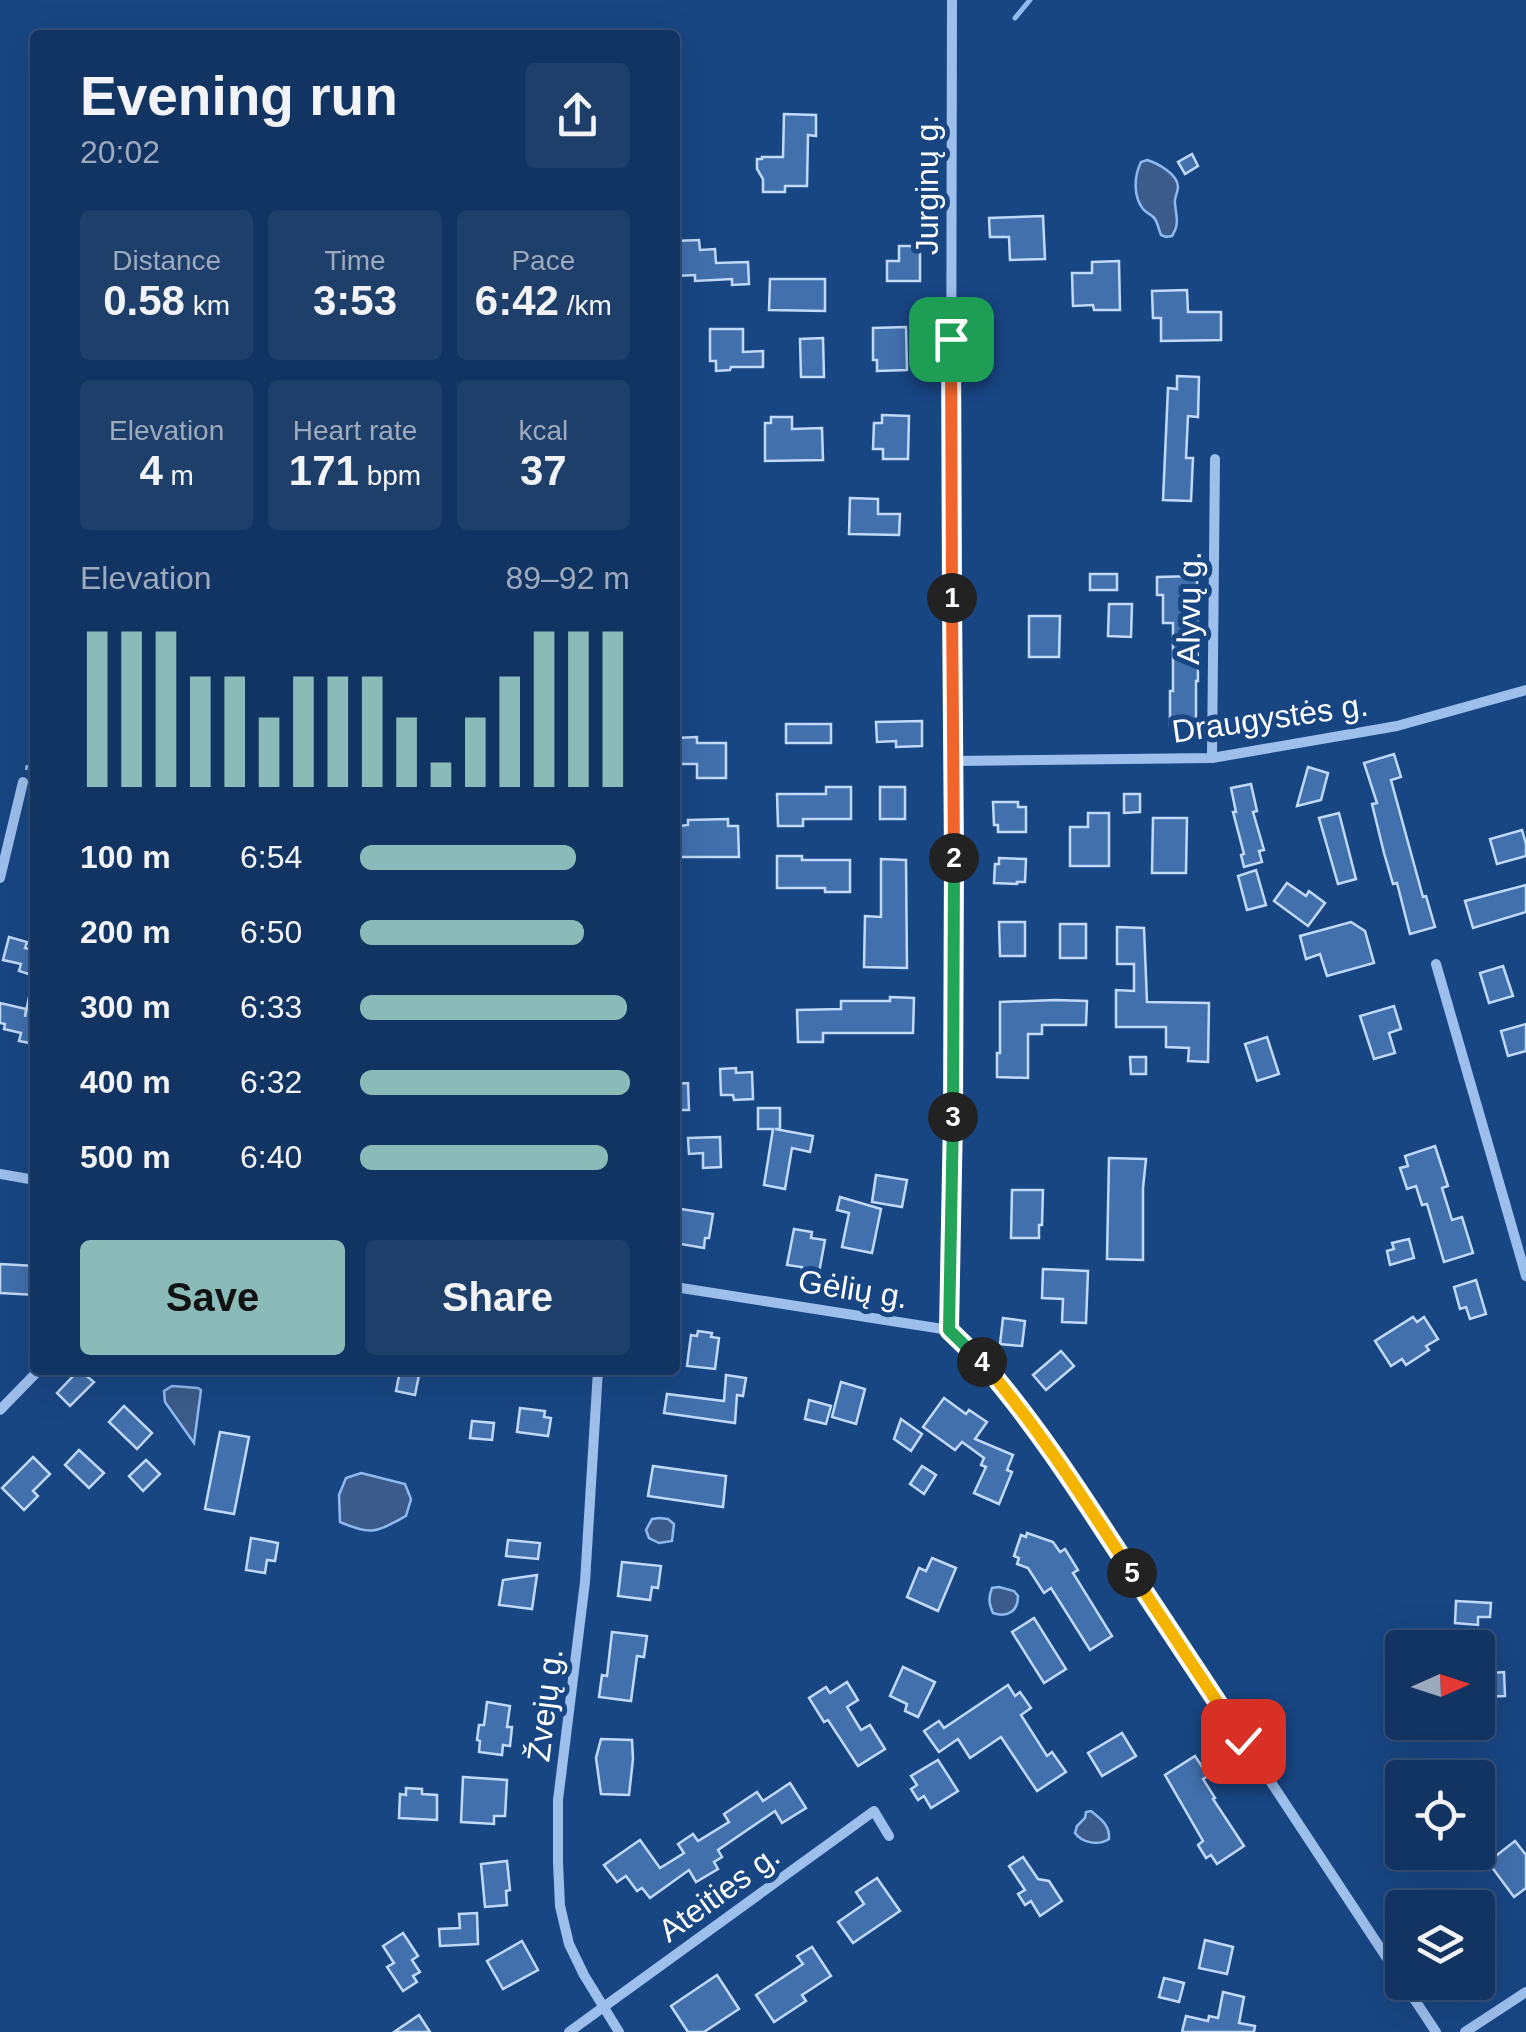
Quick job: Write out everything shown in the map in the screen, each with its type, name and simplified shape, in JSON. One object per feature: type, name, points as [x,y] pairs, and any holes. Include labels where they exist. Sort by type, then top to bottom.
[{"type":"street","name":"Jurginų g.","points":[[949,1330],[955,761],[950,476],[952,0]]},
{"type":"street","name":"Alyvų g.","points":[[1212,758],[1215,459]]},
{"type":"street","name":"Draugystės g.","points":[[955,761],[1212,758],[1397,726],[1526,690]]},
{"type":"street","points":[[0,878],[23,782]]},
{"type":"street","points":[[1436,964],[1526,1276]]},
{"type":"street","points":[[0,1174],[30,1179]]},
{"type":"street","name":"Gėlių g.","points":[[680,1288],[949,1330],[1020,1408],[1068,1474],[1385,1955]]},
{"type":"street","points":[[0,1410],[34,1375]]},
{"type":"street","name":"Žvejų g.","points":[[598,1375],[585,1582],[558,1800],[558,1862],[560,1906],[569,1944],[619,2032]]},
{"type":"street","name":"Ateities g.","points":[[569,2032],[874,1811],[888,1836]]},
{"type":"street","points":[[1465,2032],[1526,1992]]},
{"type":"street","name":"Gėlių g.","points":[[1415,2000],[1436,2032]]},
{"type":"path","points":[[23,782],[30,753]]},
{"type":"water","points":[[1147,160],[1166,170],[1177,182],[1177,224],[1172,236],[1161,235],[1155,219],[1137,198],[1137,173],[1141,162]]},
{"type":"water","points":[[172,1386],[201,1390],[194,1443],[165,1402],[164,1391]]},
{"type":"water","points":[[361,1473],[405,1484],[411,1499],[406,1516],[374,1530],[340,1522],[339,1495],[346,1478]]},
{"type":"water","points":[[652,1519],[674,1524],[672,1541],[659,1543],[649,1538],[646,1530]]},
{"type":"water","points":[[999,1587],[1018,1596],[1016,1606],[1008,1614],[993,1613],[991,1607],[992,1588]]},
{"type":"water","points":[[1091,1811],[1106,1826],[1109,1839],[1091,1842],[1075,1833],[1086,1812]]},
{"type":"building","points":[[784,114],[816,115],[816,136],[808,135],[807,186],[763,192],[757,159],[783,157]]},
{"type":"building","points":[[1192,154],[1198,166],[1185,174],[1178,162]]},
{"type":"building","points":[[1043,216],[1045,259],[1010,260],[1009,237],[990,237],[989,218]]},
{"type":"building","points":[[699,240],[700,250],[715,249],[716,263],[748,262],[749,284],[732,285],[732,279],[695,281],[695,275],[680,276],[680,241]]},
{"type":"building","points":[[899,246],[920,246],[920,281],[887,281],[887,261],[899,261]]},
{"type":"building","points":[[1119,261],[1120,310],[1073,306],[1072,273],[1092,273],[1092,262]]},
{"type":"building","points":[[770,279],[825,279],[825,311],[769,310]]},
{"type":"building","points":[[1187,290],[1188,312],[1221,312],[1221,340],[1161,341],[1161,318],[1153,318],[1152,291]]},
{"type":"building","points":[[906,327],[907,370],[877,371],[873,328]]},
{"type":"building","points":[[710,329],[743,329],[743,352],[763,351],[763,367],[716,371],[716,361],[710,361]]},
{"type":"building","points":[[823,338],[824,377],[801,377],[800,339]]},
{"type":"building","points":[[1177,376],[1199,377],[1198,417],[1188,416],[1186,458],[1193,458],[1191,501],[1163,500],[1168,388],[1177,389]]},
{"type":"building","points":[[882,415],[909,416],[908,459],[883,459],[883,449],[873,449],[874,423],[882,423]]},
{"type":"building","points":[[771,417],[792,417],[792,429],[822,428],[823,460],[765,461],[765,423],[771,423]]},
{"type":"building","points":[[850,498],[878,499],[878,514],[900,514],[899,535],[849,534]]},
{"type":"building","points":[[1090,574],[1117,574],[1117,590],[1090,590]]},
{"type":"building","points":[[1197,576],[1196,725],[1170,725],[1173,623],[1163,623],[1163,595],[1157,595],[1157,577]]},
{"type":"building","points":[[1109,604],[1132,604],[1131,637],[1108,636]]},
{"type":"building","points":[[1029,616],[1060,616],[1059,657],[1029,657]]},
{"type":"building","points":[[922,721],[922,746],[896,747],[896,741],[877,742],[876,722]]},
{"type":"building","points":[[786,724],[831,724],[831,743],[786,743]]},
{"type":"building","points":[[697,737],[697,743],[726,743],[726,778],[697,778],[697,764],[680,764],[680,738]]},
{"type":"building","points":[[1394,754],[1401,777],[1391,780],[1435,927],[1410,934],[1397,883],[1393,884],[1384,853],[1372,804],[1377,803],[1364,763]]},
{"type":"building","points":[[1308,767],[1328,773],[1321,800],[1297,806]]},
{"type":"building","points":[[1251,784],[1257,811],[1253,812],[1264,850],[1259,851],[1262,862],[1244,867],[1231,788]]},
{"type":"building","points":[[826,787],[851,787],[851,819],[803,819],[803,826],[778,826],[777,794],[826,794]]},
{"type":"building","points":[[880,787],[905,787],[905,819],[880,819]]},
{"type":"building","points":[[1124,794],[1140,794],[1140,812],[1124,813]]},
{"type":"building","points":[[993,802],[1018,802],[1018,807],[1026,807],[1026,832],[998,832]]},
{"type":"building","points":[[1088,813],[1109,813],[1109,866],[1070,866],[1070,827],[1088,827]]},
{"type":"building","points":[[1339,813],[1356,879],[1338,884],[1319,818]]},
{"type":"building","points":[[1153,818],[1187,818],[1186,873],[1152,873]]},
{"type":"building","points":[[728,819],[728,826],[738,826],[739,857],[680,857],[680,826],[688,825],[688,820]]},
{"type":"building","points":[[1522,830],[1526,856],[1497,864],[1490,839]]},
{"type":"building","points":[[777,856],[850,860],[850,892],[777,888]]},
{"type":"building","points":[[999,858],[1026,859],[1025,882],[994,883]]},
{"type":"building","points":[[881,859],[906,860],[907,968],[864,967],[865,916],[881,917]]},
{"type":"building","points":[[1256,870],[1266,905],[1247,910],[1238,876]]},
{"type":"building","points":[[1287,883],[1306,896],[1309,891],[1325,903],[1308,926],[1274,901]]},
{"type":"building","points":[[1526,885],[1526,912],[1473,928],[1465,901]]},
{"type":"building","points":[[999,922],[1025,922],[1025,956],[1000,956]]},
{"type":"building","points":[[1351,922],[1365,931],[1374,963],[1327,976],[1320,954],[1306,959],[1300,936]]},
{"type":"building","points":[[1060,924],[1086,924],[1086,958],[1060,958]]},
{"type":"building","points":[[1117,927],[1144,928],[1147,1002],[1209,1003],[1208,1062],[1188,1061],[1189,1048],[1166,1047],[1166,1027],[1116,1027],[1116,990],[1134,991],[1134,964],[1117,964]]},
{"type":"building","points":[[9,937],[27,942],[30,974],[19,971],[21,964],[3,960]]},
{"type":"building","points":[[1503,966],[1513,996],[1489,1003],[1480,973]]},
{"type":"building","points":[[30,997],[30,1043],[19,1041],[21,1033],[4,1029],[5,1024],[0,1023],[0,1003],[26,1009],[25,1017]]},
{"type":"building","points":[[890,997],[914,998],[913,1033],[823,1033],[823,1042],[798,1042],[797,1010],[841,1009],[841,1001],[890,1001]]},
{"type":"building","points":[[1087,1001],[1086,1025],[1042,1025],[1042,1034],[1028,1034],[1028,1078],[997,1077],[1000,1002]]},
{"type":"building","points":[[1394,1006],[1401,1029],[1389,1033],[1395,1053],[1374,1059],[1360,1016]]},
{"type":"building","points":[[1526,1024],[1526,1051],[1508,1056],[1501,1031]]},
{"type":"building","points":[[1267,1037],[1279,1074],[1257,1081],[1245,1044]]},
{"type":"building","points":[[1130,1057],[1146,1057],[1146,1074],[1131,1074]]},
{"type":"building","points":[[736,1068],[736,1073],[752,1072],[753,1099],[734,1100],[733,1095],[721,1095],[720,1069]]},
{"type":"building","points":[[688,1083],[689,1110],[680,1110],[680,1084]]},
{"type":"building","points":[[758,1108],[780,1108],[780,1129],[775,1129],[813,1136],[810,1152],[792,1148],[785,1189],[764,1185],[773,1129],[758,1129]]},
{"type":"building","points":[[720,1137],[721,1167],[703,1168],[703,1153],[689,1154],[688,1138]]},
{"type":"building","points":[[1435,1146],[1448,1186],[1442,1188],[1452,1220],[1462,1217],[1473,1253],[1444,1262],[1427,1204],[1422,1205],[1416,1186],[1407,1189],[1400,1168],[1408,1166],[1405,1156]]},
{"type":"building","points":[[1109,1158],[1146,1159],[1143,1260],[1107,1259]]},
{"type":"building","points":[[876,1175],[907,1180],[902,1207],[872,1202]]},
{"type":"building","points":[[1012,1190],[1043,1190],[1039,1238],[1011,1238]]},
{"type":"building","points":[[840,1197],[881,1209],[872,1253],[842,1247],[849,1213],[837,1210]]},
{"type":"building","points":[[680,1209],[713,1214],[704,1248],[680,1244]]},
{"type":"building","points":[[794,1229],[812,1232],[811,1238],[825,1240],[818,1278],[801,1275],[802,1267],[787,1265]]},
{"type":"building","points":[[1409,1239],[1414,1258],[1390,1265],[1387,1251],[1394,1249],[1392,1243]]},
{"type":"building","points":[[0,1264],[30,1266],[30,1295],[0,1293]]},
{"type":"building","points":[[1043,1269],[1088,1271],[1086,1323],[1062,1322],[1063,1299],[1042,1298]]},
{"type":"building","points":[[1476,1280],[1486,1314],[1470,1319],[1466,1307],[1460,1309],[1454,1287]]},
{"type":"building","points":[[1413,1317],[1417,1322],[1424,1317],[1438,1339],[1406,1365],[1402,1359],[1391,1366],[1375,1341]]},
{"type":"building","points":[[1003,1318],[1025,1321],[1022,1346],[1000,1344]]},
{"type":"building","points":[[698,1331],[719,1338],[715,1369],[687,1366],[691,1335],[697,1336]]},
{"type":"building","points":[[1061,1351],[1074,1366],[1046,1390],[1033,1375]]},
{"type":"building","points":[[74,1375],[85,1375],[94,1382],[70,1406],[57,1393]]},
{"type":"building","points":[[399,1375],[419,1375],[415,1395],[396,1391]]},
{"type":"building","points":[[726,1375],[746,1378],[743,1396],[737,1395],[735,1423],[664,1413],[667,1394],[724,1401]]},
{"type":"building","points":[[841,1382],[865,1389],[856,1424],[832,1417]]},
{"type":"building","points":[[944,1398],[966,1414],[969,1410],[987,1422],[975,1439],[1013,1455],[1007,1470],[1012,1472],[999,1504],[974,1493],[986,1467],[981,1465],[984,1458],[962,1442],[955,1450],[923,1427]]},
{"type":"building","points":[[809,1400],[831,1406],[826,1424],[805,1419]]},
{"type":"building","points":[[124,1406],[152,1433],[137,1449],[109,1422]]},
{"type":"building","points":[[520,1408],[545,1411],[544,1417],[551,1418],[548,1436],[517,1432]]},
{"type":"building","points":[[901,1419],[922,1434],[911,1451],[894,1439]]},
{"type":"building","points":[[472,1421],[494,1423],[492,1440],[470,1438]]},
{"type":"building","points":[[220,1432],[249,1437],[234,1514],[205,1509]]},
{"type":"building","points":[[79,1450],[104,1473],[89,1488],[65,1465]]},
{"type":"building","points":[[33,1457],[50,1474],[33,1491],[38,1496],[24,1510],[2,1488]]},
{"type":"building","points":[[146,1460],[160,1474],[143,1491],[129,1476]]},
{"type":"building","points":[[653,1466],[726,1476],[723,1507],[648,1496]]},
{"type":"building","points":[[922,1466],[936,1475],[924,1494],[910,1484]]},
{"type":"building","points":[[1027,1533],[1053,1542],[1060,1552],[1065,1549],[1078,1570],[1073,1573],[1112,1636],[1090,1650],[1051,1588],[1044,1593],[1028,1568],[1017,1564],[1019,1558],[1014,1556],[1021,1535],[1026,1537]]},
{"type":"building","points":[[251,1538],[278,1543],[275,1561],[267,1560],[265,1573],[246,1570]]},
{"type":"building","points":[[508,1540],[540,1543],[538,1559],[506,1556]]},
{"type":"building","points":[[932,1558],[956,1568],[938,1611],[907,1597],[919,1568],[926,1571]]},
{"type":"building","points":[[622,1562],[661,1566],[658,1588],[652,1587],[650,1600],[618,1596]]},
{"type":"building","points":[[537,1575],[532,1609],[499,1605],[503,1580]]},
{"type":"building","points":[[1456,1601],[1491,1603],[1490,1617],[1478,1617],[1478,1625],[1455,1623]]},
{"type":"building","points":[[1034,1618],[1066,1669],[1044,1683],[1012,1632]]},
{"type":"building","points":[[612,1632],[647,1636],[644,1657],[637,1656],[631,1701],[599,1697],[602,1675],[607,1676]]},
{"type":"building","points":[[903,1667],[935,1682],[918,1717],[905,1711],[907,1704],[890,1696]]},
{"type":"building","points":[[1504,1672],[1505,1696],[1495,1696],[1495,1673]]},
{"type":"building","points":[[847,1682],[858,1700],[847,1707],[861,1730],[870,1725],[885,1749],[858,1766],[809,1698],[826,1687],[830,1693]]},
{"type":"building","points":[[1008,1685],[1015,1696],[1020,1692],[1031,1708],[1021,1715],[1047,1756],[1052,1752],[1066,1772],[1037,1791],[1001,1737],[970,1758],[958,1739],[939,1752],[924,1731],[939,1721],[944,1728]]},
{"type":"building","points":[[487,1702],[510,1706],[510,1746],[503,1745],[502,1755],[479,1752],[479,1725],[484,1725]]},
{"type":"building","points":[[1122,1733],[1136,1756],[1102,1776],[1088,1753]]},
{"type":"building","points":[[601,1739],[632,1740],[629,1795],[601,1794],[596,1758]]},
{"type":"building","points":[[1195,1756],[1208,1776],[1203,1779],[1213,1799],[1244,1846],[1217,1864],[1211,1855],[1206,1858],[1198,1845],[1203,1841],[1165,1775]]},
{"type":"building","points":[[938,1760],[958,1791],[931,1808],[924,1796],[918,1800],[911,1789],[917,1785],[911,1776]]},
{"type":"building","points":[[463,1777],[507,1780],[505,1816],[494,1816],[494,1824],[461,1822]]},
{"type":"building","points":[[790,1783],[806,1808],[782,1823],[775,1811],[718,1850],[722,1857],[714,1862],[718,1869],[696,1882],[689,1870],[650,1898],[642,1888],[637,1891],[626,1876],[617,1882],[604,1865],[640,1840],[660,1868],[684,1853],[678,1844],[693,1834],[698,1841],[729,1822],[724,1814],[757,1792],[763,1801]]},
{"type":"building","points":[[406,1788],[437,1795],[437,1820],[399,1818],[400,1794],[406,1795]]},
{"type":"building","points":[[1515,1841],[1526,1855],[1526,1888],[1514,1897],[1494,1870],[1495,1857]]},
{"type":"building","points":[[1023,1857],[1038,1879],[1049,1881],[1062,1901],[1040,1916],[1031,1901],[1025,1905],[1018,1894],[1025,1890],[1009,1866]]},
{"type":"building","points":[[507,1861],[507,1905],[485,1907],[481,1864]]},
{"type":"building","points":[[877,1878],[900,1911],[853,1943],[838,1922],[864,1904],[856,1892]]},
{"type":"building","points":[[477,1913],[478,1944],[440,1946],[439,1929],[460,1928],[459,1914]]},
{"type":"building","points":[[403,1933],[418,1956],[412,1960],[420,1972],[413,1976],[417,1982],[403,1991],[387,1967],[394,1963],[383,1946]]},
{"type":"building","points":[[1205,1940],[1233,1947],[1227,1974],[1199,1968]]},
{"type":"building","points":[[522,1941],[538,1970],[503,1989],[487,1961]]},
{"type":"building","points":[[812,1947],[831,1976],[802,1995],[806,2001],[774,2022],[756,1995],[803,1964],[797,1956]]},
{"type":"building","points":[[717,1975],[739,2009],[704,2032],[688,2032],[671,2006]]},
{"type":"building","points":[[1164,1978],[1184,1983],[1179,2002],[1159,1997]]},
{"type":"building","points":[[1223,1992],[1244,1997],[1239,2023],[1255,2026],[1254,2032],[1182,2032],[1186,2016],[1208,2021],[1209,2016],[1218,2018]]},
{"type":"building","points":[[419,2015],[430,2032],[394,2032]]},
{"type":"waterway","points":[[1015,18],[1030,0]]},
{"type":"route","points":[[951,339],[955,761],[949,1330],[1020,1408],[1068,1474],[1243,1741]]}]
